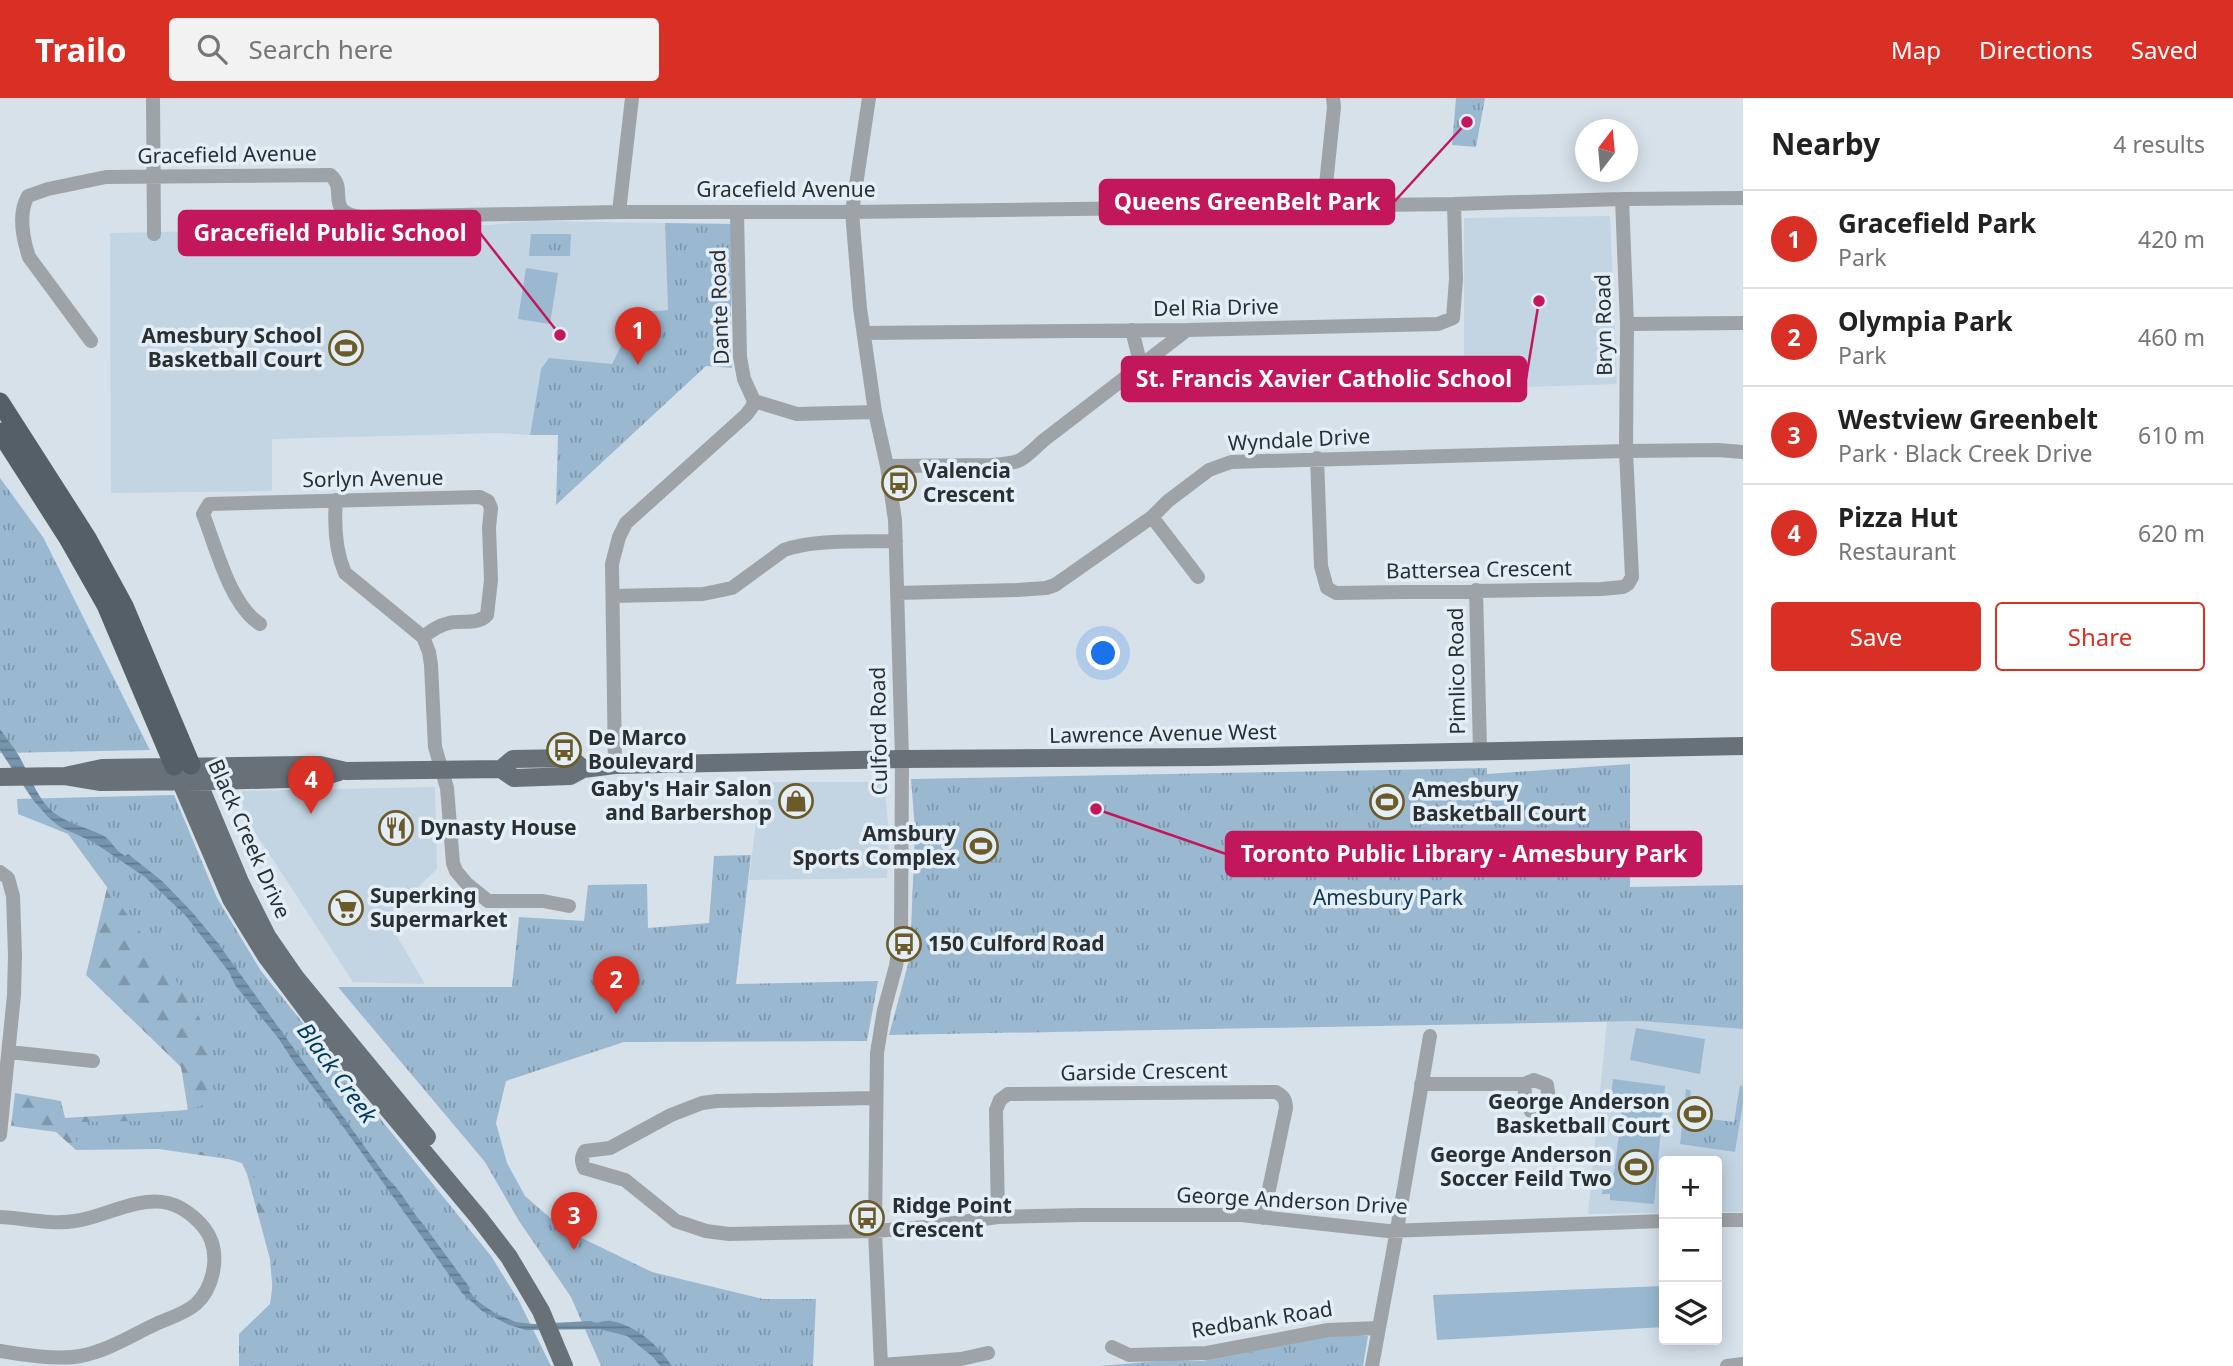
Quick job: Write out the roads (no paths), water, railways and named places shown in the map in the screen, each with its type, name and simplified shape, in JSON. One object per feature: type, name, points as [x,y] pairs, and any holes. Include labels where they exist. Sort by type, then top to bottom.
[{"type":"highway","name":"Black Creek Drive","points":[[0,402],[88,538],[118,594],[186,773]]},
{"type":"highway","name":"Black Creek Drive","points":[[0,432],[68,538],[106,605],[186,773]]},
{"type":"main road","name":"Lawrence Avenue West","points":[[6,777],[65,776],[102,768],[186,773],[320,765],[346,771],[500,769],[514,778],[539,768],[570,776],[583,769],[615,765],[1743,746]]},
{"type":"main road","name":"Black Creek Drive","points":[[186,773],[267,936],[296,978],[524,1257],[561,1340],[577,1366]]},
{"type":"main road","name":"Black Creek Drive","points":[[561,1340],[564,1366]]},
{"type":"street","points":[[153,98],[154,234]]},
{"type":"street","points":[[619,212],[632,98]]},
{"type":"street","name":"Culford Road","points":[[869,98],[852,212],[860,308],[875,412],[895,520],[902,759],[901,930],[877,1053],[875,1231],[881,1365]]},
{"type":"street","points":[[1324,204],[1333,98]]},
{"type":"street","name":"Gracefield Avenue","points":[[91,341],[29,257],[24,245],[22,216],[28,196],[106,177],[330,176],[336,183],[337,202],[342,211],[361,217],[1743,198]]},
{"type":"street","name":"Bryn Road","points":[[1622,199],[1627,324],[1626,450]]},
{"type":"street","name":"Del Ria Drive","points":[[864,333],[1428,326],[1446,323],[1453,318],[1456,298],[1454,204]]},
{"type":"street","name":"Dante Road","points":[[737,213],[740,357],[744,379],[754,401]]},
{"type":"street","points":[[1627,324],[1743,323]]},
{"type":"street","points":[[1132,330],[1141,366]]},
{"type":"street","points":[[887,466],[1013,464],[1029,456],[1044,440],[1187,330]]},
{"type":"street","points":[[615,765],[612,558],[626,523],[746,415],[754,401],[797,414],[875,412]]},
{"type":"street","name":"Wyndale Drive","points":[[897,593],[1046,588],[1062,582],[1152,517],[1175,495],[1219,465],[1241,461],[1626,450],[1743,452]]},
{"type":"street","name":"Battersea Crescent","points":[[1317,458],[1321,566],[1327,588],[1336,593],[1602,589],[1623,587],[1632,576],[1626,450]]},
{"type":"street","name":"Sorlyn Avenue","points":[[260,624],[247,614],[238,601],[203,514],[209,504],[480,497],[488,501],[491,508],[491,580],[487,615],[479,621],[451,622],[423,637]]},
{"type":"street","points":[[336,500],[336,542],[345,573],[423,637],[429,652],[435,747],[447,788],[451,856],[456,871],[488,901],[542,901],[569,905]]},
{"type":"street","points":[[1152,517],[1198,577]]},
{"type":"street","points":[[613,596],[713,593],[732,588],[792,547],[819,543],[896,541]]},
{"type":"street","name":"Pimlico Road","points":[[1476,590],[1480,750]]},
{"type":"street","points":[[0,872],[8,878],[13,896],[7,995],[9,1052],[0,1135]]},
{"type":"street","points":[[1372,1366],[1430,1036]]},
{"type":"street","points":[[9,1052],[93,1061]]},
{"type":"street","points":[[1421,1084],[1524,1084]]},
{"type":"street","name":"Garside Crescent","points":[[998,1217],[996,1110],[1000,1100],[1008,1094],[1276,1092],[1283,1096],[1286,1108],[1264,1218]]},
{"type":"street","points":[[875,1231],[729,1234],[706,1231],[676,1221],[625,1180],[584,1168],[582,1156],[585,1151],[610,1148],[671,1115],[702,1103],[876,1098]]},
{"type":"street","points":[[0,1217],[71,1222],[138,1203],[172,1203],[206,1229],[214,1248],[214,1259],[208,1289],[195,1306],[118,1343],[69,1358],[0,1351]]},
{"type":"street","name":"George Anderson Drive","points":[[875,1231],[998,1217],[1216,1214],[1388,1231],[1659,1221]]},
{"type":"street","points":[[1722,1220],[1743,1220]]},
{"type":"street","name":"Redbank Road","points":[[1112,1347],[1129,1355],[1207,1353],[1328,1330],[1379,1328]]},
{"type":"street","points":[[881,1365],[961,1359],[988,1353]]},
{"type":"street","points":[[1727,1366],[1743,1364]]},
{"type":"place","name":"Queens GreenBelt Park","points":[[1467,122]]},
{"type":"place","name":"St. Francis Xavier Catholic School","points":[[1539,301]]},
{"type":"place","name":"Gracefield Public School","points":[[560,335]]},
{"type":"place","name":"Amesbury School Basketball Court","points":[[346,348]]},
{"type":"place","name":"Gracefield Park","points":[[638,365]]},
{"type":"place","name":"Valencia Crescent","points":[[899,483]]},
{"type":"place","name":"De Marco Boulevard","points":[[564,750]]},
{"type":"place","name":"Gaby's Hair Salon and Barbershop","points":[[796,801]]},
{"type":"place","name":"Amesbury Basketball Court","points":[[1387,802]]},
{"type":"place","name":"Toronto Public Library - Amesbury Park","points":[[1096,809]]},
{"type":"place","name":"Pizza Hut","points":[[311,814]]},
{"type":"place","name":"Dynasty House","points":[[396,828]]},
{"type":"place","name":"Amsbury Sports Complex","points":[[981,846]]},
{"type":"place","name":"Superking Supermarket","points":[[346,908]]},
{"type":"place","name":"150 Culford Road","points":[[904,944]]},
{"type":"place","name":"Olympia Park","points":[[616,1014]]},
{"type":"place","name":"George Anderson Basketball Court","points":[[1695,1114]]},
{"type":"place","name":"George Anderson Soccer Feild Two","points":[[1636,1167]]},
{"type":"place","name":"Ridge Point Crescent","points":[[867,1218]]},
{"type":"place","name":"Westview Greenbelt","points":[[574,1250]]},
{"type":"park label","name":"Amesbury Park","points":[[1388,898]]},
{"type":"water label","name":"Black Creek","points":[[337,1073]]}]
